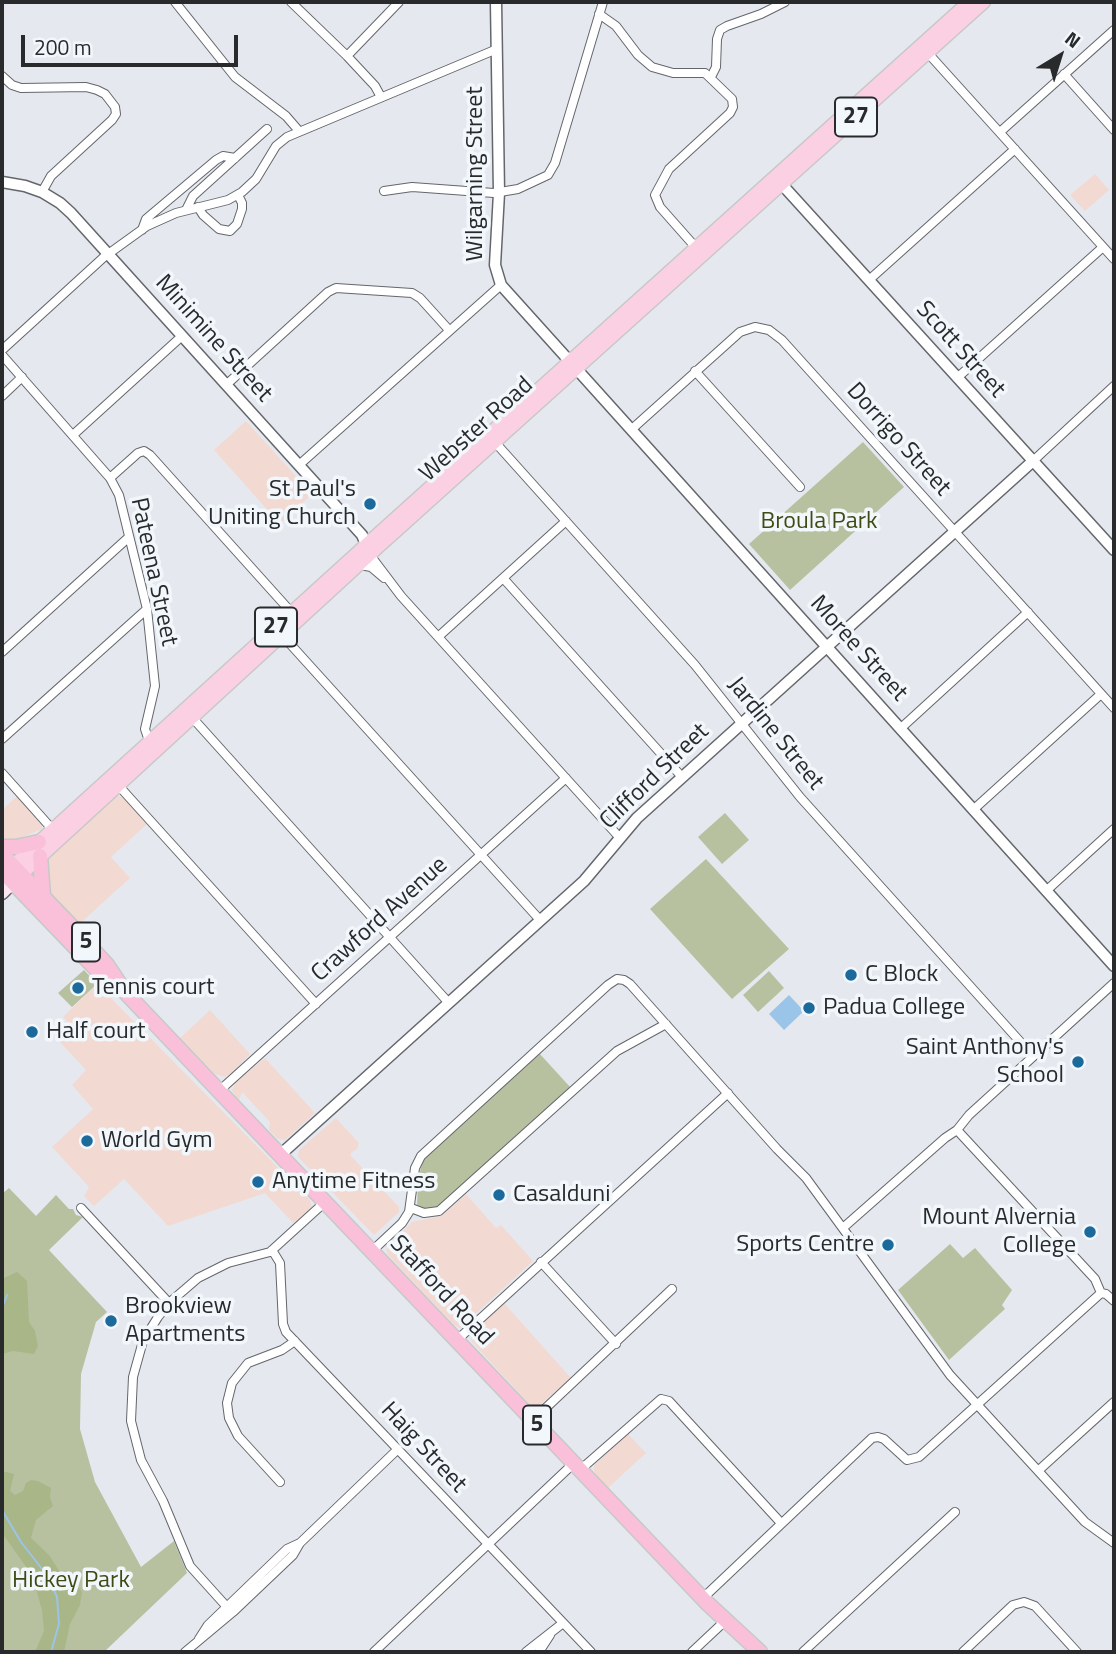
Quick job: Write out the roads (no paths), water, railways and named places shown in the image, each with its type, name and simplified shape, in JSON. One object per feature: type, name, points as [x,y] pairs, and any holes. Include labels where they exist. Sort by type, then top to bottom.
[{"type":"highway","points":[[2,847],[39,849],[43,896]]},
{"type":"highway","name":"Stafford Road","points":[[2,854],[8,877],[100,973],[125,992],[702,1598],[760,1652]]},
{"type":"highway","name":"Stafford Road","points":[[8,877],[43,896],[107,965],[125,992]]},
{"type":"highway","name":"Stafford Road","points":[[725,1621],[734,1638],[747,1652]]},
{"type":"main road","name":"Webster Road","points":[[39,849],[53,830],[155,744],[292,613],[368,549],[975,3]]},
{"type":"main road","name":"Webster Road","points":[[188,713],[282,635],[360,565],[368,549]]},
{"type":"main road","name":"Webster Road","points":[[8,877],[118,785],[155,744]]},
{"type":"street","points":[[176,2],[235,77],[286,116],[299,131]]},
{"type":"street","points":[[291,2],[347,56],[381,97]]},
{"type":"street","points":[[347,56],[399,2]]},
{"type":"street","name":"Wilgarning Street","points":[[496,2],[499,192],[495,265],[501,285],[573,365]]},
{"type":"street","points":[[384,191],[412,187],[499,192],[518,189],[545,176],[553,169],[603,2]]},
{"type":"street","points":[[711,77],[716,67],[720,30],[785,2]]},
{"type":"street","points":[[599,14],[616,26],[638,55],[652,67],[673,73],[702,72],[711,77],[732,99],[733,107],[727,116],[669,169],[655,195],[660,207],[699,251]]},
{"type":"street","points":[[1000,132],[1114,30]]},
{"type":"street","points":[[2,350],[109,254],[142,230],[186,210],[238,195],[256,179],[276,146],[299,131],[497,49]]},
{"type":"street","points":[[925,49],[1114,260]]},
{"type":"street","points":[[1064,74],[1114,130]]},
{"type":"street","points":[[2,76],[12,85],[21,88],[97,90],[105,94],[116,107],[112,120],[51,176],[42,192]]},
{"type":"street","points":[[186,210],[193,196],[267,129]]},
{"type":"street","points":[[869,280],[1015,149]]},
{"type":"street","points":[[142,230],[146,219],[216,160],[223,156],[235,158]]},
{"type":"street","name":"Scott Street","points":[[778,180],[1113,547]]},
{"type":"street","name":"Minimine Street","points":[[2,182],[42,192],[66,208],[362,535],[368,549]]},
{"type":"street","points":[[198,207],[219,229],[230,231],[236,226],[242,209],[238,195]]},
{"type":"street","points":[[957,378],[1103,247]]},
{"type":"street","points":[[299,465],[501,285]]},
{"type":"street","points":[[226,384],[328,292],[336,288],[415,294],[449,330]]},
{"type":"street","name":"Dorrigo Street","points":[[632,429],[740,332],[755,327],[769,330],[782,340],[1114,708]]},
{"type":"street","points":[[73,435],[182,336]]},
{"type":"street","name":"Pateena Street","points":[[2,355],[110,478],[118,495],[147,609],[155,686],[145,733],[155,744]]},
{"type":"street","name":"Moree Street","points":[[573,365],[1114,966]]},
{"type":"street","points":[[695,371],[800,487]]},
{"type":"street","points":[[2,396],[22,377]]},
{"type":"street","points":[[1033,461],[1114,386]]},
{"type":"street","name":"Jardine Street","points":[[492,438],[708,680],[800,797],[1033,1056]]},
{"type":"street","points":[[110,478],[138,453],[144,451],[150,455],[292,613]]},
{"type":"street","name":"Clifford Street","points":[[280,1155],[594,871],[637,818],[1033,461]]},
{"type":"street","points":[[438,637],[566,521]]},
{"type":"street","points":[[2,652],[129,537]]},
{"type":"street","points":[[368,549],[389,582],[620,838]]},
{"type":"street","points":[[360,565],[371,568],[389,582]]},
{"type":"street","points":[[503,578],[682,777]]},
{"type":"street","points":[[2,739],[147,609]]},
{"type":"street","points":[[900,729],[1028,612]]},
{"type":"street","points":[[282,635],[540,920]]},
{"type":"street","points":[[973,810],[1101,694]]},
{"type":"street","points":[[188,713],[448,1002]]},
{"type":"street","points":[[2,774],[53,830]]},
{"type":"street","name":"Crawford Avenue","points":[[219,1091],[566,778]]},
{"type":"street","points":[[118,785],[316,1004]]},
{"type":"street","points":[[1046,891],[1114,829]]},
{"type":"street","points":[[372,1251],[402,1223],[411,1208],[415,1168],[421,1156],[607,985],[620,979],[631,984],[806,1178],[942,1365],[1085,1521],[1114,1543]]},
{"type":"street","points":[[844,1227],[957,1130],[969,1115],[1114,983]]},
{"type":"street","points":[[411,1208],[424,1213],[439,1211],[617,1051],[666,1024]]},
{"type":"street","points":[[457,1340],[728,1093]]},
{"type":"street","points":[[957,1130],[1097,1281],[1101,1293]]},
{"type":"street","points":[[227,1607],[190,1566],[168,1513],[141,1460],[132,1428],[131,1383],[141,1347],[169,1303],[198,1278],[228,1264],[272,1250],[325,1202]]},
{"type":"street","points":[[81,1208],[169,1303]]},
{"type":"street","name":"Haig Street","points":[[272,1250],[280,1263],[283,1324],[286,1332],[591,1652]]},
{"type":"street","points":[[541,1262],[616,1344]]},
{"type":"street","points":[[533,1420],[672,1289]]},
{"type":"street","points":[[1101,1293],[1114,1301]]},
{"type":"street","points":[[702,1598],[872,1438],[887,1440],[904,1459],[913,1460],[1101,1293]]},
{"type":"street","points":[[280,1482],[238,1436],[229,1418],[227,1403],[232,1383],[248,1363],[282,1350],[295,1341]]},
{"type":"street","points":[[374,1652],[577,1466],[661,1399],[669,1401],[781,1523]]},
{"type":"street","points":[[1039,1470],[1114,1402]]},
{"type":"street","points":[[197,1641],[214,1630],[293,1555],[300,1543],[398,1450]]},
{"type":"street","points":[[803,1652],[955,1512]]},
{"type":"street","points":[[186,1652],[208,1625],[287,1549],[300,1543]]},
{"type":"street","points":[[963,1652],[1013,1605],[1026,1602],[1037,1608],[1077,1652]]},
{"type":"street","points":[[692,1652],[725,1621]]},
{"type":"street","points":[[526,1652],[563,1623]]},
{"type":"street","points":[[539,1652],[550,1634]]},
{"type":"water","points":[[789,995],[804,1011],[784,1030],[769,1014]]},
{"type":"waterway","points":[[2,1308],[7,1295]]},
{"type":"waterway","points":[[2,1510],[21,1542],[46,1574],[57,1597],[59,1624],[51,1652]]},
{"type":"place","name":"St Paul's Uniting Church","points":[[370,504]]},
{"type":"place","name":"C Block","points":[[851,975]]},
{"type":"place","name":"Tennis court","points":[[78,988]]},
{"type":"place","name":"Padua College","points":[[809,1008]]},
{"type":"place","name":"Half court","points":[[32,1032]]},
{"type":"place","name":"Saint Anthony's School","points":[[1078,1062]]},
{"type":"place","name":"World Gym","points":[[87,1141]]},
{"type":"place","name":"Anytime Fitness","points":[[258,1182]]},
{"type":"place","name":"Casalduni","points":[[499,1195]]},
{"type":"place","name":"Mount Alvernia College","points":[[1090,1232]]},
{"type":"place","name":"Sports Centre","points":[[888,1245]]},
{"type":"place","name":"Brookview Apartments","points":[[111,1321]]},
{"type":"park label","name":"Broula Park","points":[[819,522]]},
{"type":"park label","name":"Hickey Park","points":[[71,1581]]}]
